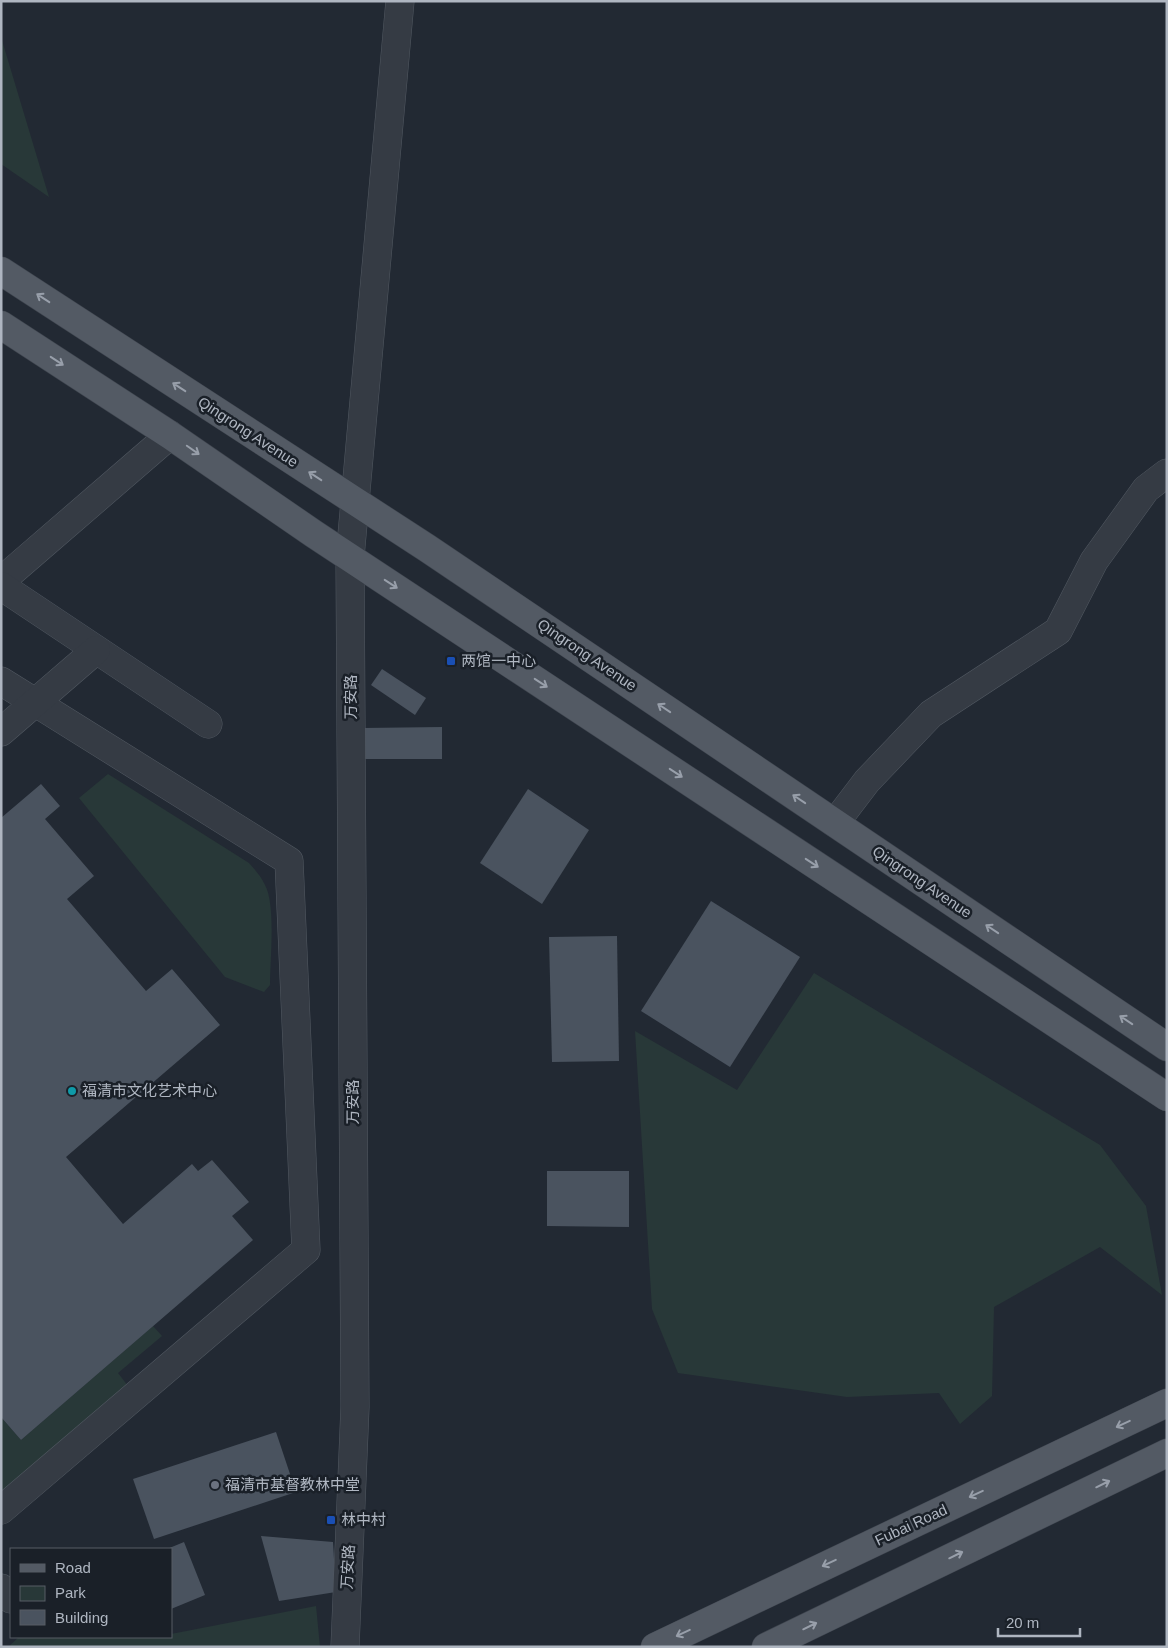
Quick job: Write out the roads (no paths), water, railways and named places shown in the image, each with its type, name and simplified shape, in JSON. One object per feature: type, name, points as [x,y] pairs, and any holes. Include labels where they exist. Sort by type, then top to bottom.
[{"type":"main road","name":"Qingrong Avenue","points":[[1,271],[427,548],[1167,1047]]},
{"type":"main road","points":[[1,325],[170,435],[350,557],[1167,1097]]},
{"type":"main road","name":"Fubai Road","points":[[655,1647],[1167,1403]]},
{"type":"main road","points":[[766,1647],[1167,1453]]},
{"type":"street","name":"万安路","points":[[345,1647],[355,1408],[350,557],[400,1]]},
{"type":"street","points":[[1,581],[170,435]]},
{"type":"street","points":[[835,823],[868,781],[932,714],[1058,631],[1094,561],[1146,488],[1167,473]]},
{"type":"street","points":[[1,586],[208,724]]},
{"type":"street","points":[[1,732],[96,650]]},
{"type":"street","points":[[1,681],[289,860],[306,1250],[1,1510]]},
{"type":"street","points":[[1,1588],[10,1598]]},
{"type":"place","name":"两馆一中心","points":[[451,661]]},
{"type":"place","name":"福清市文化艺术中心","points":[[72,1091]]},
{"type":"place","name":"福清市基督教林中堂","points":[[215,1485]]},
{"type":"place","name":"林中村","points":[[331,1520]]}]
